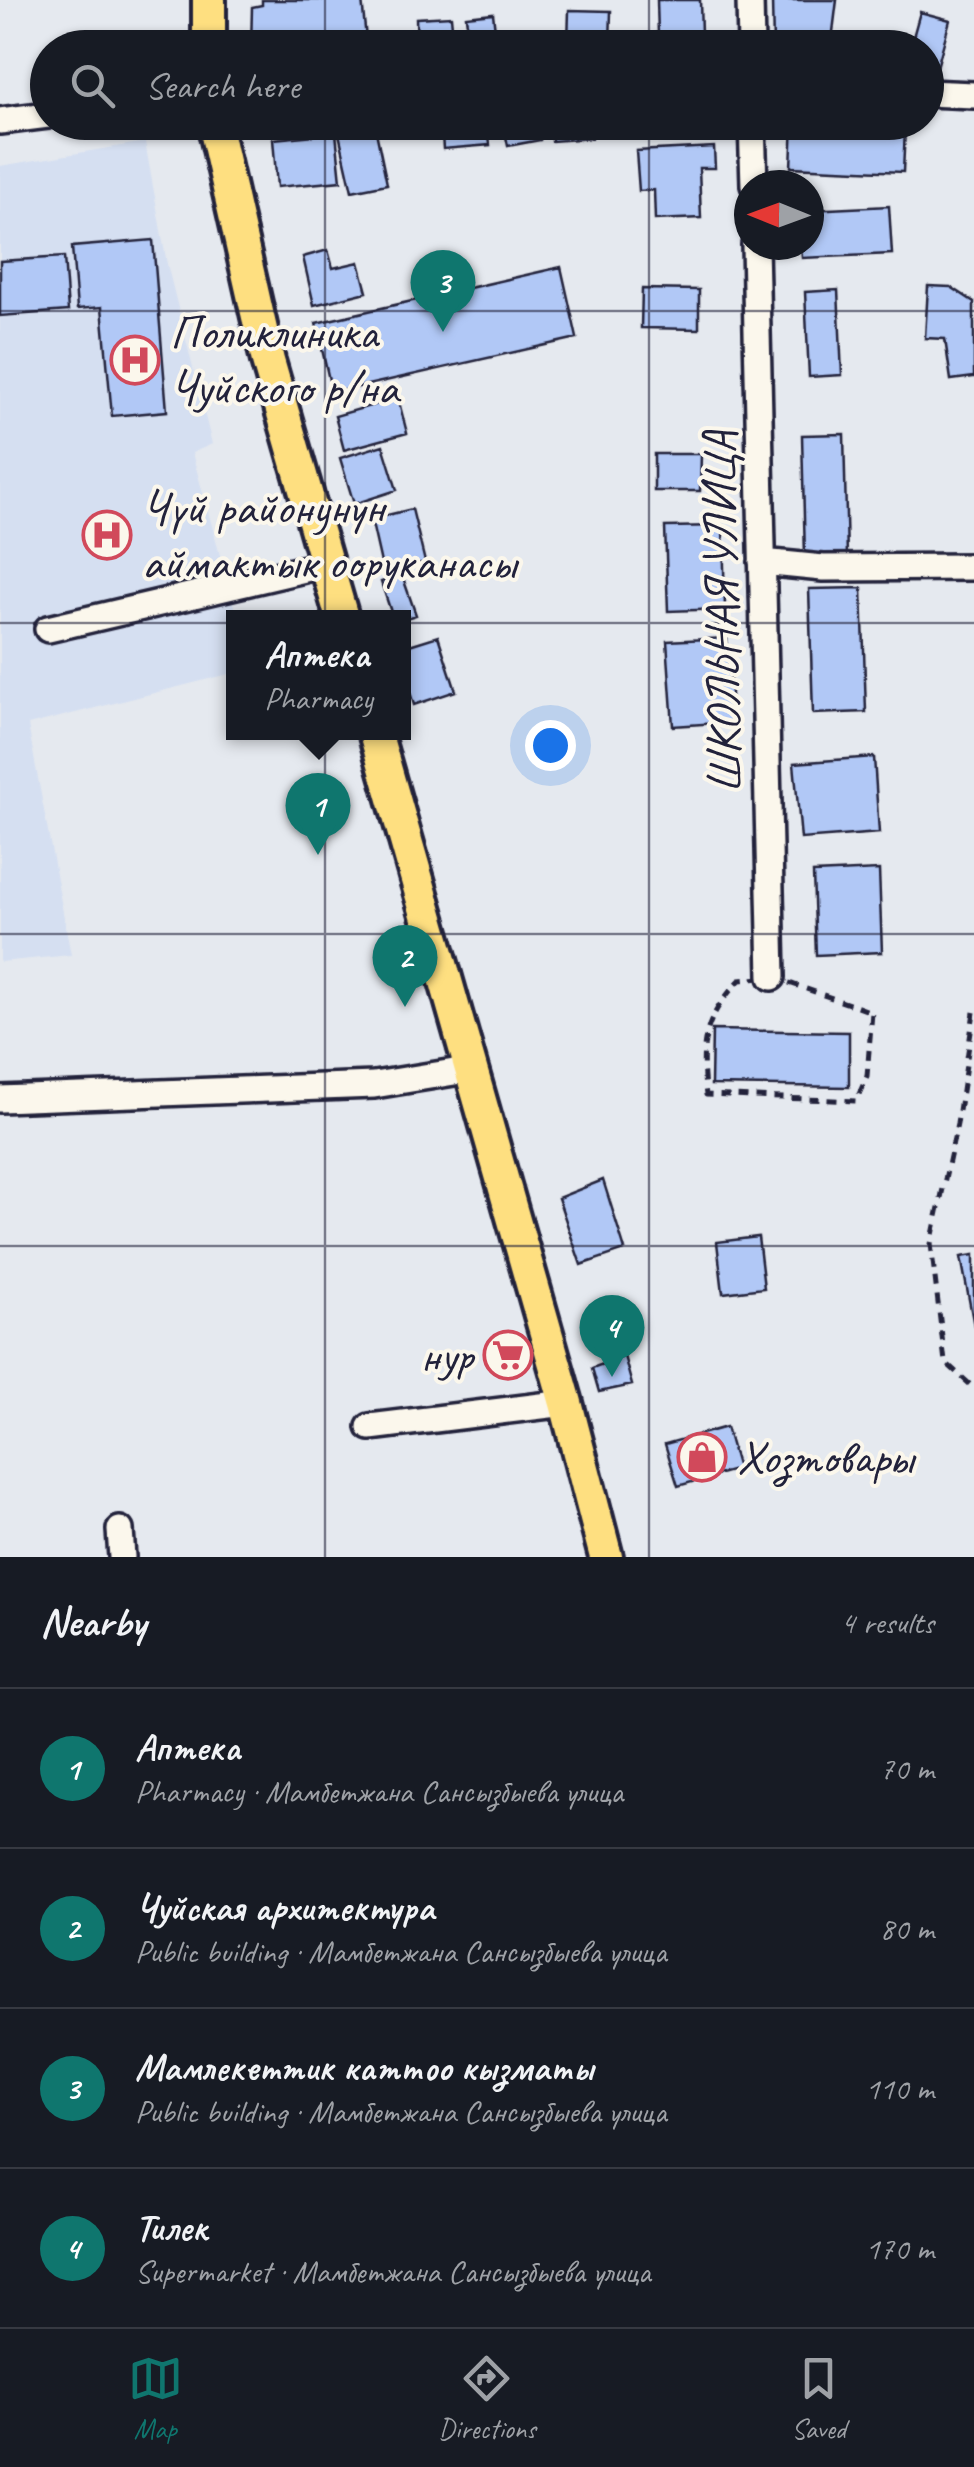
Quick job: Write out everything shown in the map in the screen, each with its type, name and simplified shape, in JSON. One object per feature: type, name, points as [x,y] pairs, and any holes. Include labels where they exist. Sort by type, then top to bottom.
[{"type":"main road","points":[[209,0],[210,30]]},
{"type":"main road","points":[[218,140],[268,361],[340,610]]},
{"type":"main road","points":[[377,740],[606,1557]]},
{"type":"street","points":[[750,0],[750,30]]},
{"type":"street","points":[[944,93],[974,94]]},
{"type":"street","points":[[0,121],[30,117]]},
{"type":"street","points":[[753,140],[754,170]]},
{"type":"street","name":"ШКОЛЬНАЯ УЛИЦА","points":[[755,260],[772,976]]},
{"type":"street","points":[[762,562],[823,568],[974,567]]},
{"type":"street","points":[[48,629],[326,564]]},
{"type":"street","points":[[0,1099],[374,1084],[472,1070]]},
{"type":"street","points":[[370,1428],[566,1403]]},
{"type":"street","points":[[120,1530],[122,1557]]},
{"type":"path","points":[[772,976],[872,1012],[867,1076],[856,1101],[706,1095],[701,1058],[715,1006],[740,980],[772,976]]},
{"type":"path","points":[[974,1012],[957,1124],[931,1244],[945,1362],[974,1388]]},
{"type":"shaded area","name":"Чүй районунун аймактык ооруканасы","points":[[145,142],[167,264],[212,444],[192,453],[235,610],[226,610],[226,675],[28,725],[71,955],[0,962],[0,166]]},
{"type":"building","points":[[262,0],[362,0],[365,30],[251,30],[252,7],[262,5]]},
{"type":"building","points":[[657,0],[700,0],[701,30],[658,30]]},
{"type":"building","points":[[772,0],[837,0],[833,30],[773,30]]},
{"type":"building","points":[[569,10],[611,11],[610,30],[568,30]]},
{"type":"building","points":[[920,12],[950,20],[944,42],[944,30],[915,30]]},
{"type":"building","points":[[493,13],[495,30],[468,30],[466,16]]},
{"type":"building","points":[[451,16],[452,30],[416,30],[416,18]]},
{"type":"building","points":[[273,140],[337,140],[341,181],[277,187]]},
{"type":"building","points":[[340,140],[378,140],[387,184],[352,191]]},
{"type":"building","points":[[442,140],[490,140],[490,145],[443,149]]},
{"type":"building","points":[[507,140],[540,140],[508,146]]},
{"type":"building","points":[[792,140],[904,140],[903,172],[791,167]]},
{"type":"building","points":[[714,147],[715,168],[699,168],[701,218],[655,220],[654,190],[639,191],[636,151]]},
{"type":"building","points":[[889,206],[892,254],[824,257],[824,209]]},
{"type":"building","name":"Поликлиника Чуйского р/на","points":[[153,240],[167,411],[112,416],[102,307],[77,309],[72,247]]},
{"type":"building","points":[[328,250],[333,268],[359,262],[367,292],[314,305],[303,257]]},
{"type":"building","points":[[64,257],[68,311],[0,316],[0,261]]},
{"type":"building","points":[[561,267],[577,338],[332,393],[316,323]]},
{"type":"building","points":[[928,286],[951,287],[974,302],[974,377],[951,380],[945,339],[925,338]]},
{"type":"building","points":[[642,289],[699,290],[699,329],[641,328]]},
{"type":"building","points":[[838,290],[842,375],[809,377],[805,292]]},
{"type":"building","points":[[398,398],[407,433],[344,450],[335,416]]},
{"type":"building","points":[[844,434],[847,557],[805,558],[802,435]]},
{"type":"building","points":[[383,445],[397,490],[354,504],[340,458]]},
{"type":"building","points":[[654,454],[701,454],[700,491],[654,491]]},
{"type":"building","points":[[412,509],[425,562],[383,572],[371,519]]},
{"type":"building","points":[[723,526],[725,609],[668,611],[665,527]]},
{"type":"building","points":[[402,575],[416,615],[411,617],[411,610],[390,610],[381,582]]},
{"type":"building","points":[[862,588],[866,712],[813,714],[809,589]]},
{"type":"building","points":[[438,636],[456,691],[414,705],[411,644]]},
{"type":"building","points":[[727,638],[733,722],[673,726],[667,641]]},
{"type":"building","points":[[874,757],[879,833],[801,839],[794,763]]},
{"type":"building","points":[[879,870],[882,952],[816,955],[813,873]]},
{"type":"building","points":[[712,1030],[849,1032],[849,1087],[711,1085]]},
{"type":"building","points":[[603,1180],[625,1250],[581,1265],[558,1198]]},
{"type":"building","points":[[758,1237],[764,1288],[723,1293],[717,1242]]},
{"type":"building","points":[[974,1255],[974,1326],[961,1257]]},
{"type":"building","points":[[624,1356],[632,1385],[599,1392],[592,1368]]},
{"type":"building","name":"Хозтовары","points":[[726,1427],[738,1469],[678,1486],[665,1444]]},
{"type":"place","name":"Мамлекеттик каттоо кызматы","points":[[443,332]]},
{"type":"place","name":"Поликлиника Чуйского р/на","points":[[135,360]]},
{"type":"place","name":"Чүй районунун аймактык ооруканасы","points":[[107,535]]},
{"type":"place","name":"Аптека","points":[[318,855]]},
{"type":"place","name":"Чуйская архитектура","points":[[405,1007]]},
{"type":"place","name":"нур","points":[[508,1355]]},
{"type":"place","name":"Тилек","points":[[612,1377]]},
{"type":"place","name":"Хозтовары","points":[[702,1457]]}]
